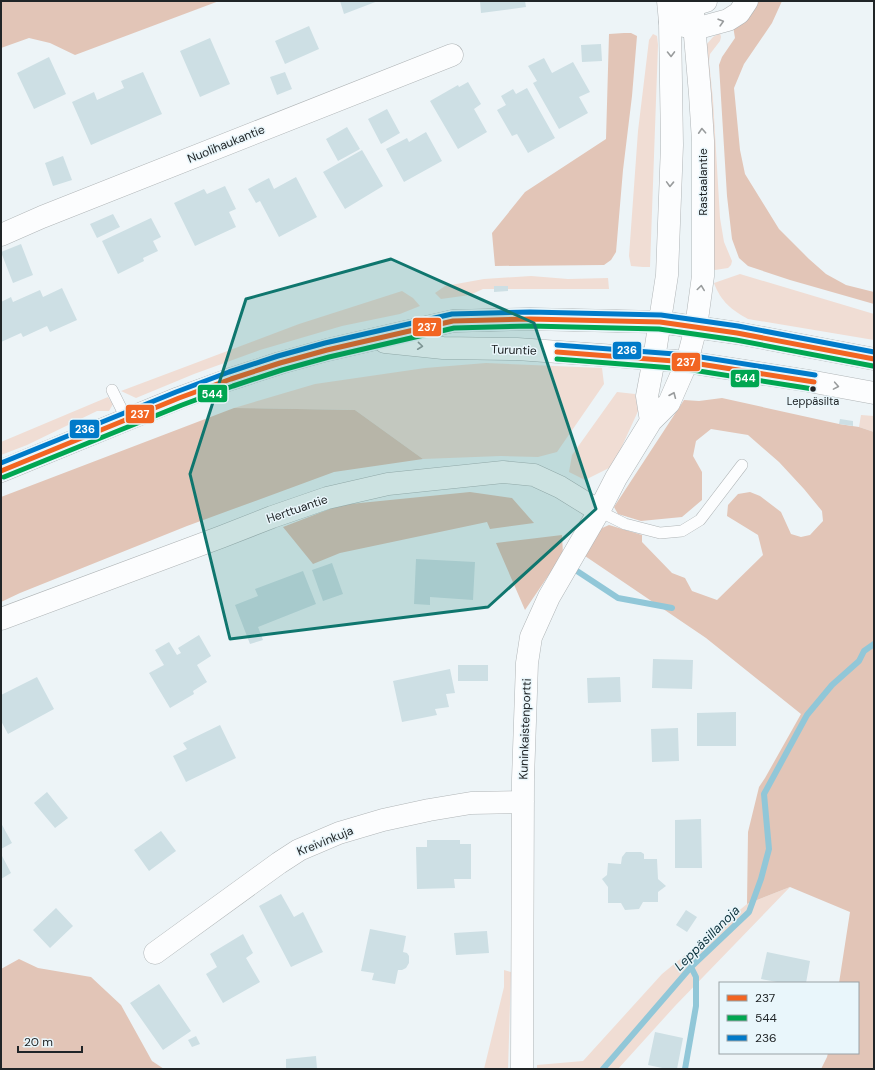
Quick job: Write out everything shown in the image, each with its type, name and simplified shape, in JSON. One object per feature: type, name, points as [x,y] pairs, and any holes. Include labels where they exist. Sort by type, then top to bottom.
[{"type":"street","points":[[669,11],[695,30],[728,20],[739,14],[747,1]]},
{"type":"street","points":[[669,11],[697,2]]},
{"type":"street","name":"Rastaalantie","points":[[687,362],[696,327],[703,276],[703,141],[695,30],[697,2]]},
{"type":"street","points":[[651,421],[648,396],[667,275],[672,145],[669,11]]},
{"type":"street","name":"Nuolihaukantie","points":[[1,235],[42,217],[452,55]]},
{"type":"street","name":"Turuntie","points":[[1,471],[179,398],[230,379],[280,363],[368,340],[453,321],[530,319],[660,322],[737,333],[874,359]]},
{"type":"street","name":"Turuntie","points":[[368,340],[443,348],[517,349],[687,362],[810,381],[874,393]]},
{"type":"street","name":"Kuninkaistenportti","points":[[522,1069],[523,802],[527,671],[531,637],[549,597],[599,511],[616,478],[651,421],[669,403],[687,362]]},
{"type":"street","name":"Herttuantie","points":[[1,618],[286,512],[327,498],[388,484],[503,472],[534,475],[560,487],[599,511]]},
{"type":"street","name":"Kreivinkuja","points":[[156,953],[279,863],[299,850],[332,836],[383,820],[429,810],[471,803],[523,802]]},
{"type":"lane","points":[[112,390],[127,420]]},
{"type":"lane","points":[[599,511],[625,524],[660,533],[682,531],[700,520],[742,465]]},
{"type":"highlighted area","points":[[391,259],[534,323],[596,509],[488,607],[230,639],[190,474],[246,299]]},
{"type":"shaded area","points":[[1,1],[219,1],[75,55],[50,43],[29,38],[1,48]]},
{"type":"shaded area","points":[[759,1],[782,1],[772,23],[744,64],[734,88],[740,150],[745,174],[779,229],[826,274],[846,285],[874,292],[874,304],[790,280],[748,266],[739,258],[732,239],[727,196],[719,65],[722,57],[735,38],[733,26]]},
{"type":"shaded area","points":[[631,33],[637,36],[616,252],[611,260],[604,265],[495,266],[492,233],[525,192],[606,139],[609,34]]},
{"type":"shaded area","points":[[720,33],[720,41],[710,54],[709,61],[713,100],[720,218],[724,242],[732,261],[728,268],[715,270],[713,269],[706,45],[713,37]]},
{"type":"shaded area","points":[[653,34],[657,36],[658,45],[650,267],[643,267],[631,266],[629,256],[638,131],[649,40]]},
{"type":"shaded area","points":[[740,274],[874,314],[874,340],[748,319],[728,305],[720,295],[714,283]]},
{"type":"shaded area","points":[[531,276],[568,279],[608,278],[609,289],[483,289],[470,295],[441,299],[435,293],[445,286],[484,279]]},
{"type":"shaded area","points":[[402,291],[413,298],[420,306],[400,314],[342,326],[260,350],[194,374],[136,398],[121,391],[299,324]]},
{"type":"shaded area","points":[[486,363],[602,368],[604,384],[557,452],[538,457],[501,456],[423,459],[355,410],[234,408],[315,384],[425,368]]},
{"type":"shaded area","points":[[617,392],[635,394],[639,409],[613,466],[585,480],[569,472],[572,455]]},
{"type":"shaded area","points":[[108,397],[113,404],[109,411],[97,411],[27,445],[1,455],[1,442]]},
{"type":"shaded area","points":[[722,398],[839,424],[859,427],[874,432],[874,1069],[821,1069],[828,1054],[859,1054],[859,982],[839,982],[850,912],[790,887],[747,904],[748,832],[759,787],[801,714],[706,638],[585,556],[600,529],[609,525],[642,535],[642,542],[672,573],[685,578],[692,591],[717,600],[763,555],[758,535],[727,516],[728,505],[738,494],[750,492],[760,496],[781,512],[791,534],[801,537],[810,535],[823,521],[822,511],[804,489],[779,462],[748,435],[711,429],[696,441],[693,456],[702,472],[702,500],[682,517],[641,521],[618,514],[614,507],[684,400],[699,401]]},
{"type":"shaded area","points":[[234,408],[355,410],[423,459],[334,472],[187,526],[1,602],[1,497]]},
{"type":"shaded area","points":[[861,415],[874,416],[874,432],[859,427]]},
{"type":"shaded area","points":[[470,492],[512,498],[534,523],[490,529],[487,522],[340,553],[313,564],[283,527],[340,505]]},
{"type":"shaded area","points":[[562,535],[563,554],[525,610],[496,543]]},
{"type":"shaded area","points":[[790,887],[675,1006],[618,1069],[537,1069],[537,1065],[583,1061],[662,974],[747,904]]},
{"type":"shaded area","points":[[19,959],[38,968],[91,977],[121,1005],[152,1061],[164,1069],[1,1069],[1,969]]},
{"type":"shaded area","points":[[504,970],[511,972],[508,1069],[484,1069],[504,987]]},
{"type":"building","points":[[340,1],[378,1],[344,14]]},
{"type":"building","points":[[480,1],[525,1],[526,7],[481,13]]},
{"type":"building","points":[[309,26],[319,49],[285,64],[275,41]]},
{"type":"building","points":[[210,38],[230,84],[200,97],[180,51]]},
{"type":"building","points":[[601,44],[602,61],[582,62],[581,45]]},
{"type":"building","points":[[49,57],[66,94],[34,109],[17,73]]},
{"type":"building","points":[[544,58],[552,73],[573,62],[590,92],[579,97],[588,113],[559,129],[533,83],[537,81],[528,66]]},
{"type":"building","points":[[143,72],[162,114],[91,145],[72,102],[94,92],[97,100],[124,88],[121,81]]},
{"type":"building","points":[[285,72],[292,89],[277,95],[270,77]]},
{"type":"building","points":[[468,82],[481,104],[474,109],[487,132],[458,149],[430,101],[458,85],[459,87]]},
{"type":"building","points":[[527,88],[555,138],[528,153],[517,134],[512,136],[497,110],[506,105],[501,96],[513,89],[516,94]]},
{"type":"building","points":[[387,109],[400,133],[381,144],[368,119]]},
{"type":"building","points":[[347,127],[360,149],[338,161],[326,139]]},
{"type":"building","points":[[426,132],[442,161],[404,182],[386,149],[407,138],[409,142]]},
{"type":"building","points":[[362,150],[383,186],[345,209],[323,172]]},
{"type":"building","points":[[63,156],[72,180],[53,186],[45,163]]},
{"type":"building","points":[[296,177],[317,217],[279,237],[260,201],[256,203],[248,189],[269,178],[274,189]]},
{"type":"building","points":[[225,186],[236,209],[229,212],[236,227],[195,246],[174,203],[204,189],[207,194]]},
{"type":"building","points":[[113,214],[120,227],[97,238],[90,224]]},
{"type":"building","points":[[151,218],[161,237],[153,241],[158,251],[143,258],[144,261],[118,274],[102,241]]},
{"type":"building","points":[[21,244],[33,275],[13,283],[1,252]]},
{"type":"building","points":[[494,286],[508,286],[508,291],[494,292]]},
{"type":"building","points":[[62,288],[77,320],[50,332],[47,326],[23,337],[21,333],[1,342],[1,302],[11,297],[13,302],[40,290],[43,297]]},
{"type":"building","points":[[840,419],[853,421],[853,426],[839,424]]},
{"type":"building","points":[[416,559],[475,562],[473,600],[430,597],[430,605],[414,604]]},
{"type":"building","points":[[332,563],[343,594],[323,601],[312,570]]},
{"type":"building","points":[[303,571],[316,604],[258,627],[263,640],[250,644],[235,605],[258,596],[255,589]]},
{"type":"building","points":[[199,635],[211,656],[197,665],[207,682],[193,691],[194,694],[170,708],[149,673],[164,665],[155,650],[169,642],[177,655],[181,653],[178,648]]},
{"type":"building","points":[[653,659],[693,660],[692,689],[652,688]]},
{"type":"building","points":[[458,665],[488,665],[488,681],[458,681]]},
{"type":"building","points":[[450,669],[455,693],[446,694],[449,707],[435,709],[437,715],[402,722],[393,681]]},
{"type":"building","points":[[37,677],[54,709],[8,734],[1,721],[1,695]]},
{"type":"building","points":[[620,677],[621,702],[588,703],[587,678]]},
{"type":"building","points":[[736,712],[736,746],[697,746],[697,713]]},
{"type":"building","points":[[220,725],[236,758],[186,782],[173,756],[187,749],[183,743]]},
{"type":"building","points":[[678,728],[679,761],[652,762],[651,729]]},
{"type":"building","points":[[47,792],[68,818],[55,828],[34,803]]},
{"type":"building","points":[[701,819],[702,868],[675,868],[675,820]]},
{"type":"building","points":[[1,823],[12,843],[1,849]]},
{"type":"building","points":[[161,831],[176,851],[149,871],[134,850]]},
{"type":"building","points":[[427,840],[460,840],[460,844],[471,844],[471,879],[454,879],[455,888],[417,889],[416,847],[427,847]]},
{"type":"building","points":[[626,852],[641,852],[644,854],[644,859],[657,859],[658,879],[666,886],[658,892],[658,902],[643,902],[639,909],[625,910],[621,903],[608,903],[608,887],[602,879],[607,875],[608,863],[621,864],[622,857]]},
{"type":"building","points":[[1,854],[11,873],[1,879]]},
{"type":"building","points":[[281,894],[294,917],[303,912],[323,952],[291,967],[259,906]]},
{"type":"building","points":[[56,908],[73,926],[50,948],[33,930]]},
{"type":"building","points":[[686,910],[697,917],[687,932],[676,925]]},
{"type":"building","points":[[370,929],[406,936],[403,952],[407,953],[409,956],[409,963],[406,968],[398,970],[395,984],[372,980],[374,973],[361,971]]},
{"type":"building","points":[[487,931],[489,953],[456,955],[454,933]]},
{"type":"building","points":[[243,934],[253,953],[246,958],[260,982],[223,1003],[206,974],[217,967],[210,954]]},
{"type":"building","points":[[767,952],[810,961],[806,982],[777,982],[761,979]]},
{"type":"building","points":[[159,984],[191,1031],[163,1050],[130,1003]]},
{"type":"building","points":[[655,1032],[683,1038],[677,1069],[667,1069],[648,1065]]},
{"type":"building","points":[[196,1036],[200,1044],[192,1047],[188,1040]]},
{"type":"building","points":[[316,1056],[317,1069],[286,1069],[286,1059]]},
{"type":"waterway","points":[[577,571],[618,598],[672,608]]},
{"type":"waterway","name":"Leppäsillanoja","points":[[603,1069],[691,967],[749,912],[761,879],[769,849],[764,794],[807,715],[832,685],[859,661],[864,651],[874,644]]},
{"type":"waterway","points":[[685,1069],[696,1006],[696,977],[691,967]]},
{"type":"transit line","name":"236","points":[[1,463],[229,372],[325,343],[452,314],[530,312],[661,315],[738,326],[874,352]]},
{"type":"transit line","name":"237","points":[[1,471],[179,398],[231,379],[327,350],[453,321],[530,319],[660,322],[737,333],[874,359]]},
{"type":"transit line","name":"544","points":[[4,477],[233,386],[329,357],[454,328],[530,326],[659,329],[736,340],[873,366]]},
{"type":"transit line","name":"236","points":[[557,345],[688,355],[815,375]]},
{"type":"transit line","name":"237","points":[[557,352],[687,362],[814,382]]},
{"type":"transit line","name":"544","points":[[557,359],[686,369],[813,389]]},
{"type":"place","name":"Leppäsilta","points":[[813,389]]}]
